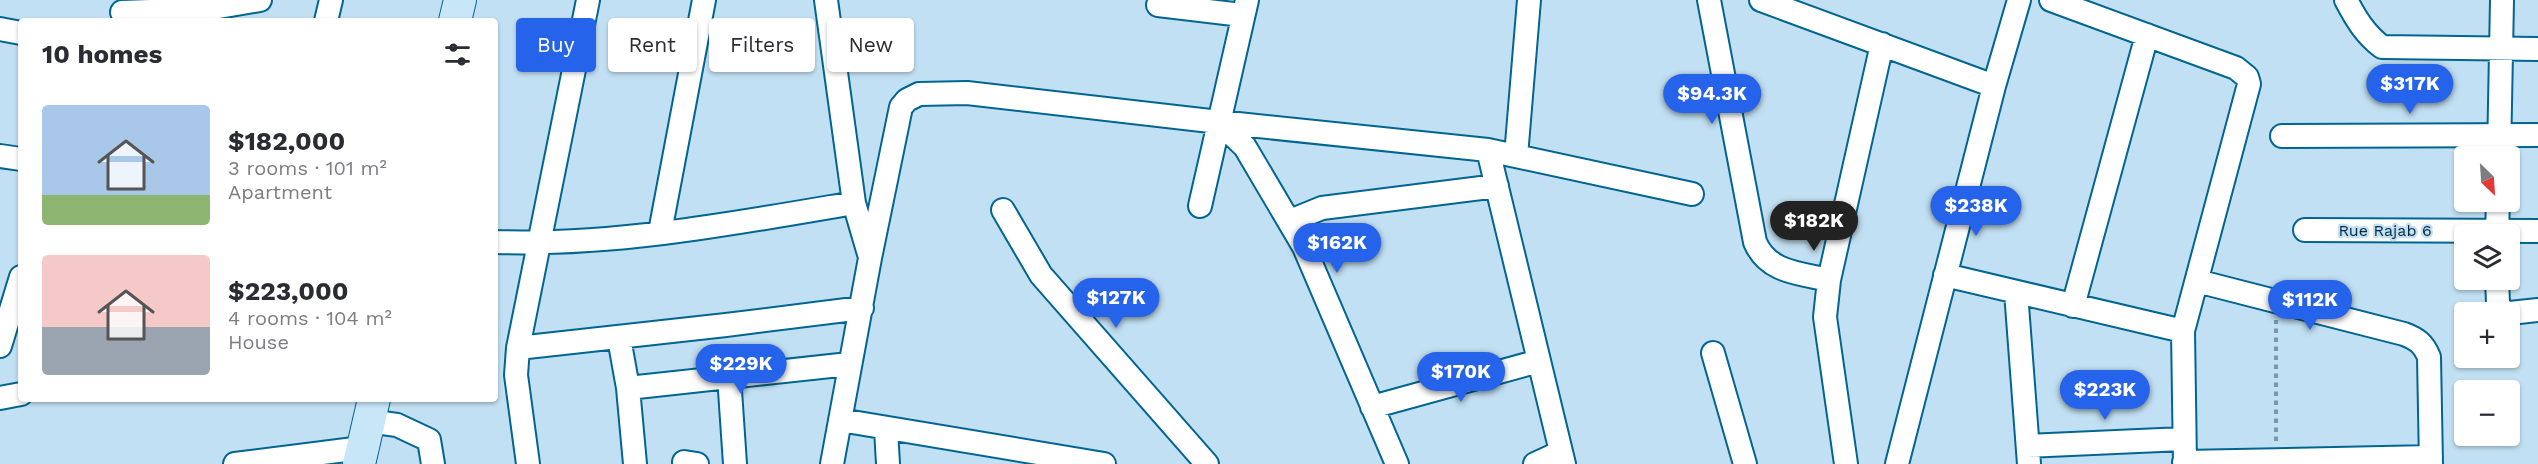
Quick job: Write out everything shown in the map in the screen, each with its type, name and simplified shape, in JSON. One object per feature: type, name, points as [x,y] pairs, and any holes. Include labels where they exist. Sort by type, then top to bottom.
[{"type":"main road","points":[[456,18],[460,0]]},
{"type":"street","points":[[122,11],[206,15],[260,0]]},
{"type":"street","points":[[327,18],[331,0]]},
{"type":"street","points":[[528,464],[516,375],[518,348],[588,0]]},
{"type":"street","points":[[660,232],[704,0]]},
{"type":"street","points":[[826,0],[854,203],[870,258]]},
{"type":"street","points":[[1516,156],[1529,0]]},
{"type":"street","points":[[1709,0],[1755,242],[1767,262],[1829,280]]},
{"type":"street","points":[[1761,0],[1994,86]]},
{"type":"street","points":[[1897,464],[1994,86],[2019,0]]},
{"type":"street","points":[[2051,0],[2236,68],[2247,77],[2249,84],[2183,331],[2184,455]]},
{"type":"street","points":[[2346,0],[2359,25],[2371,39],[2382,47],[2538,50]]},
{"type":"street","points":[[2499,146],[2502,0]]},
{"type":"street","points":[[1158,5],[1244,7],[1200,206]]},
{"type":"street","points":[[0,29],[18,32]]},
{"type":"street","points":[[2073,306],[2147,35]]},
{"type":"street","points":[[1846,464],[1826,317],[1829,280],[1882,44]]},
{"type":"street","points":[[832,464],[849,363],[901,107],[907,100],[919,94],[967,93],[1488,150],[1692,194]]},
{"type":"street","points":[[1219,122],[1245,147],[1304,247],[1397,464]]},
{"type":"street","points":[[2282,136],[2499,146],[2538,135]]},
{"type":"street","points":[[1488,150],[1563,458],[1535,464]]},
{"type":"street","points":[[0,156],[18,159]]},
{"type":"street","points":[[1290,221],[1322,208],[1497,186]]},
{"type":"street","points":[[498,242],[538,243],[660,232],[755,220],[854,203]]},
{"type":"street","points":[[1003,210],[1041,274],[1207,464]]},
{"type":"street","name":"Rue Rajab 6","points":[[2305,230],[2454,232]]},
{"type":"street","name":"Rue Rajab 6","points":[[2520,232],[2538,231]]},
{"type":"street","points":[[1945,275],[2183,331]]},
{"type":"street","points":[[2016,292],[2029,455],[2184,455],[2281,461],[2431,460],[2429,357],[2425,347],[2417,339],[2197,281]]},
{"type":"street","points":[[0,345],[13,283]]},
{"type":"street","points":[[518,348],[862,308]]},
{"type":"street","points":[[2520,312],[2538,310]]},
{"type":"street","points":[[619,338],[628,388],[635,464]]},
{"type":"street","points":[[1713,353],[1745,464]]},
{"type":"street","points":[[1372,407],[1539,361]]},
{"type":"street","points":[[628,388],[849,363]]},
{"type":"street","points":[[729,375],[735,464]]},
{"type":"street","points":[[0,398],[18,395]]},
{"type":"street","points":[[840,420],[1104,464]]},
{"type":"street","points":[[235,464],[397,425],[429,440],[433,464]]},
{"type":"street","points":[[886,429],[888,464]]},
{"type":"path","points":[[2276,301],[2281,461]]}]
